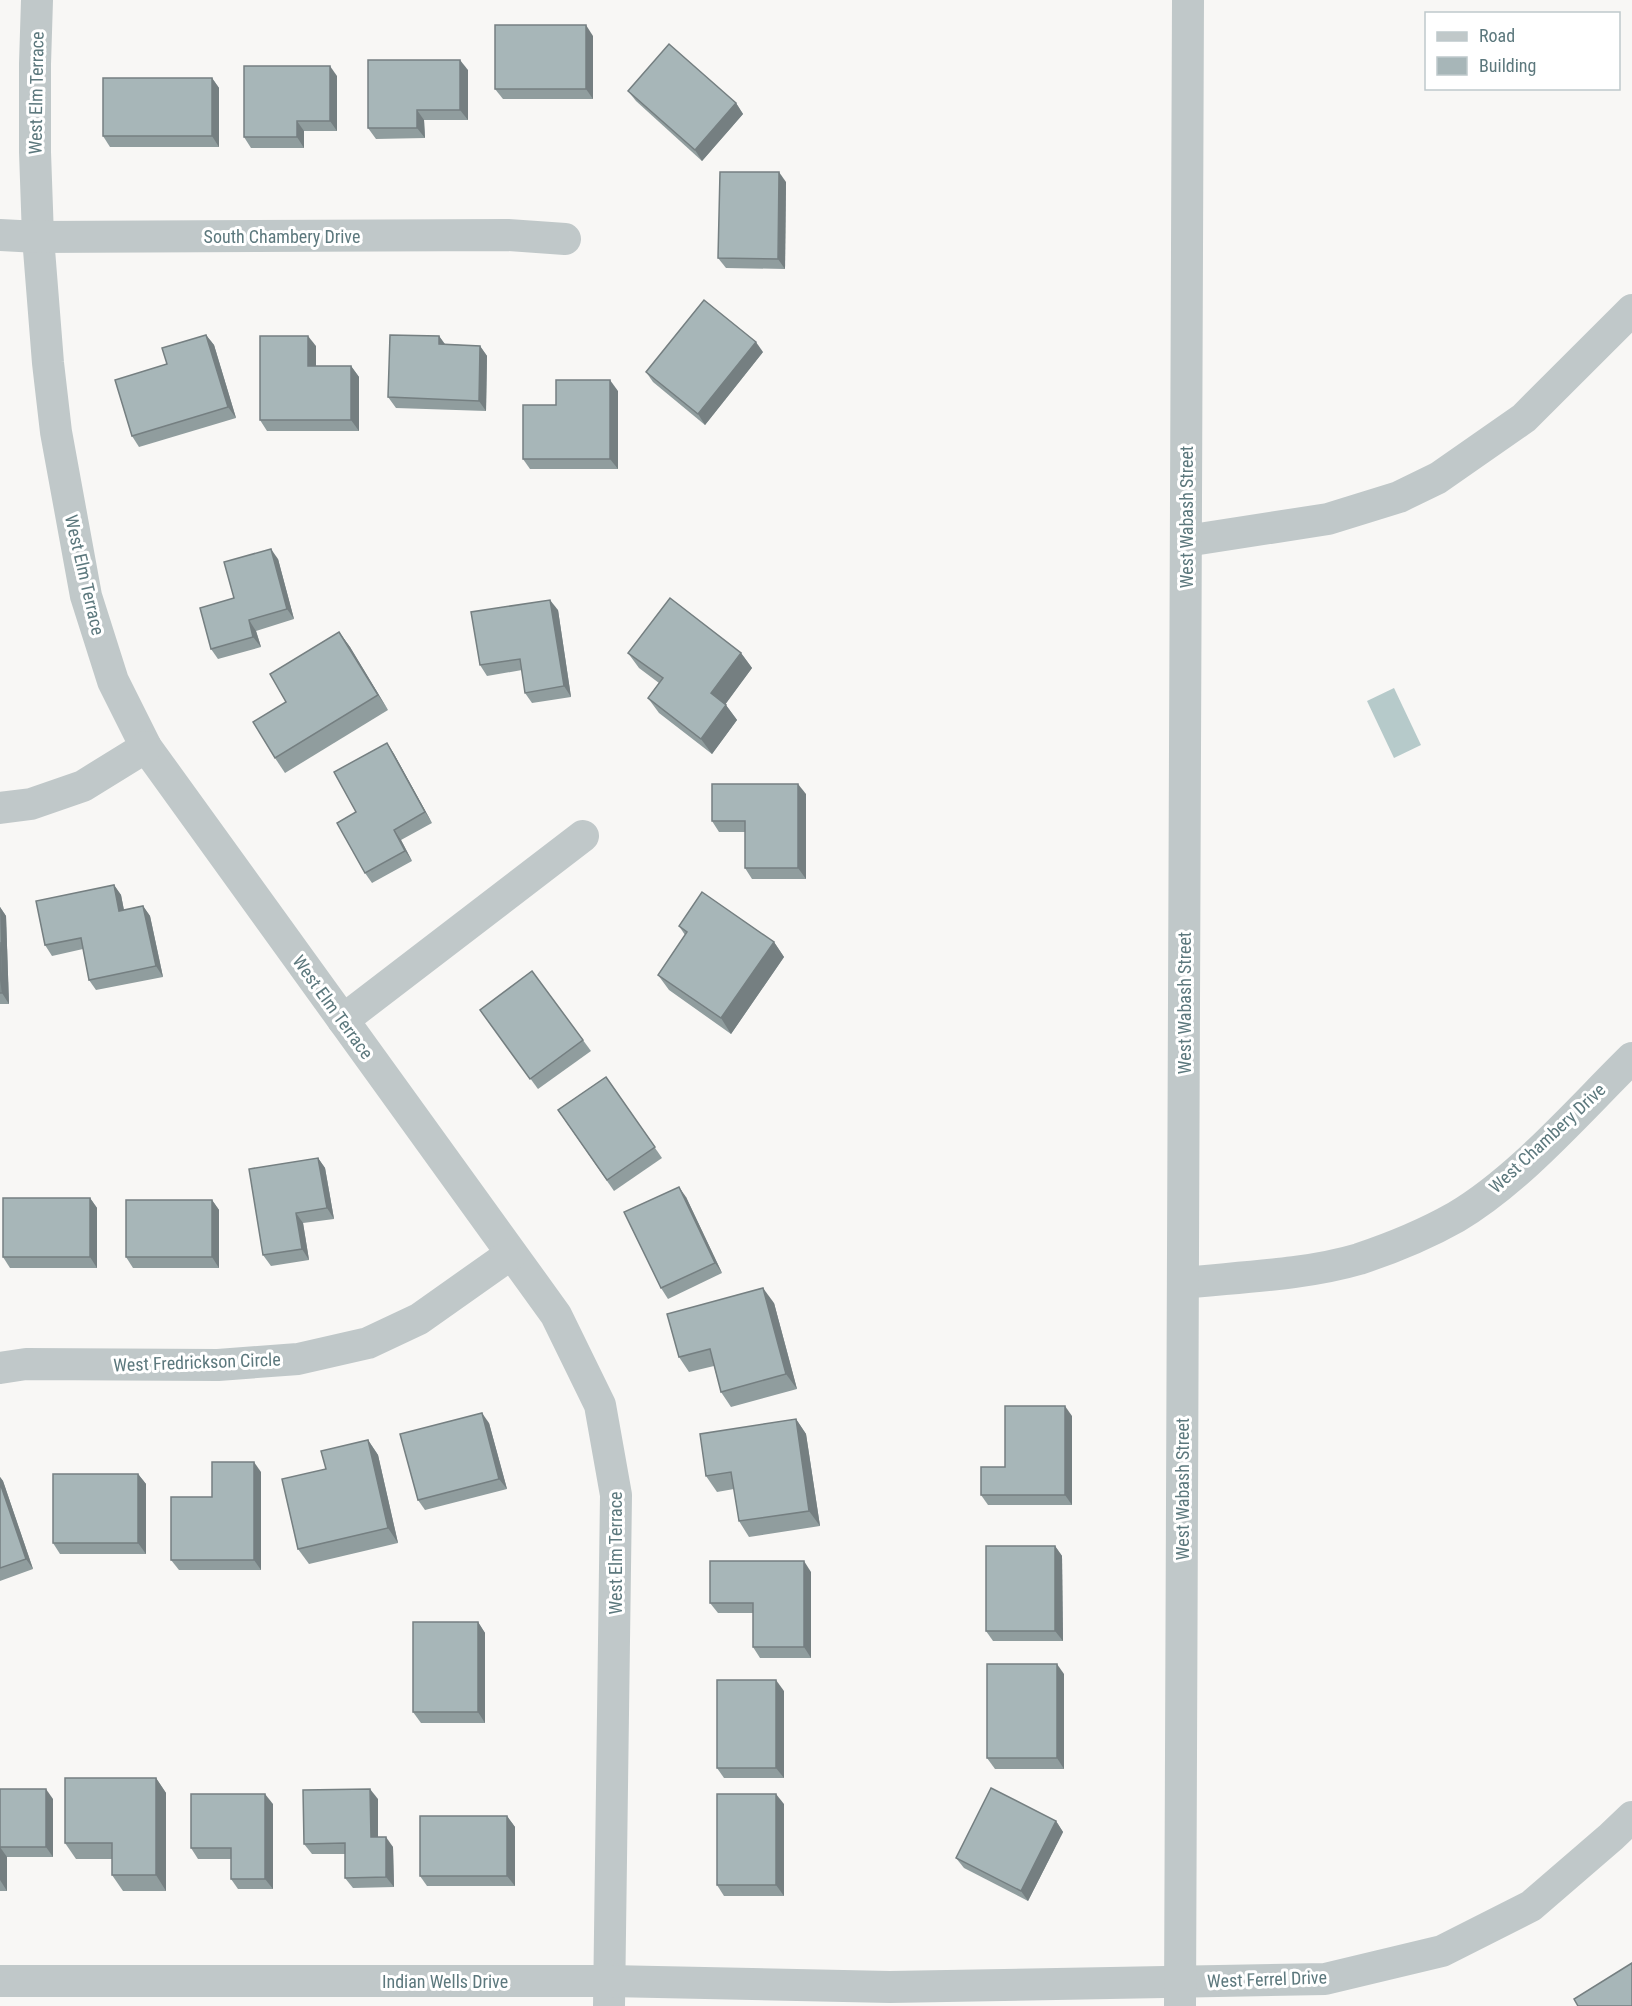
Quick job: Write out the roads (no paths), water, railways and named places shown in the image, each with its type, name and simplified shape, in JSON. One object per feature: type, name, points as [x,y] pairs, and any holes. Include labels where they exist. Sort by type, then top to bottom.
[{"type":"street","name":"West Elm Terrace","points":[[37,0],[34,152],[38,237],[56,432],[86,596],[113,681],[146,747],[556,1315],[600,1405],[616,1495],[610,1994]]},
{"type":"street","name":"West Wabash Street","points":[[1180,1994],[1188,0]]},
{"type":"street","name":"South Chambery Drive","points":[[0,235],[38,237],[508,235],[565,239]]},
{"type":"street","points":[[1186,541],[1328,519],[1399,497],[1438,478],[1524,418],[1632,309]]},
{"type":"street","points":[[0,808],[31,804],[84,786],[146,747]]},
{"type":"street","points":[[343,1020],[583,836]]},
{"type":"street","name":"West Chambery Drive","points":[[1183,1283],[1321,1268],[1360,1258],[1423,1234],[1457,1216],[1504,1181],[1632,1058]]},
{"type":"street","name":"West Fredrickson Circle","points":[[0,1368],[26,1364],[218,1365],[310,1356],[368,1343],[419,1319],[511,1254]]},
{"type":"street","name":"West Ferrel Drive","points":[[890,1987],[1180,1994],[1325,1980],[1442,1951],[1531,1906],[1632,1816]]},
{"type":"street","name":"Indian Wells Drive","points":[[0,1981],[610,1994],[890,1987]]}]
